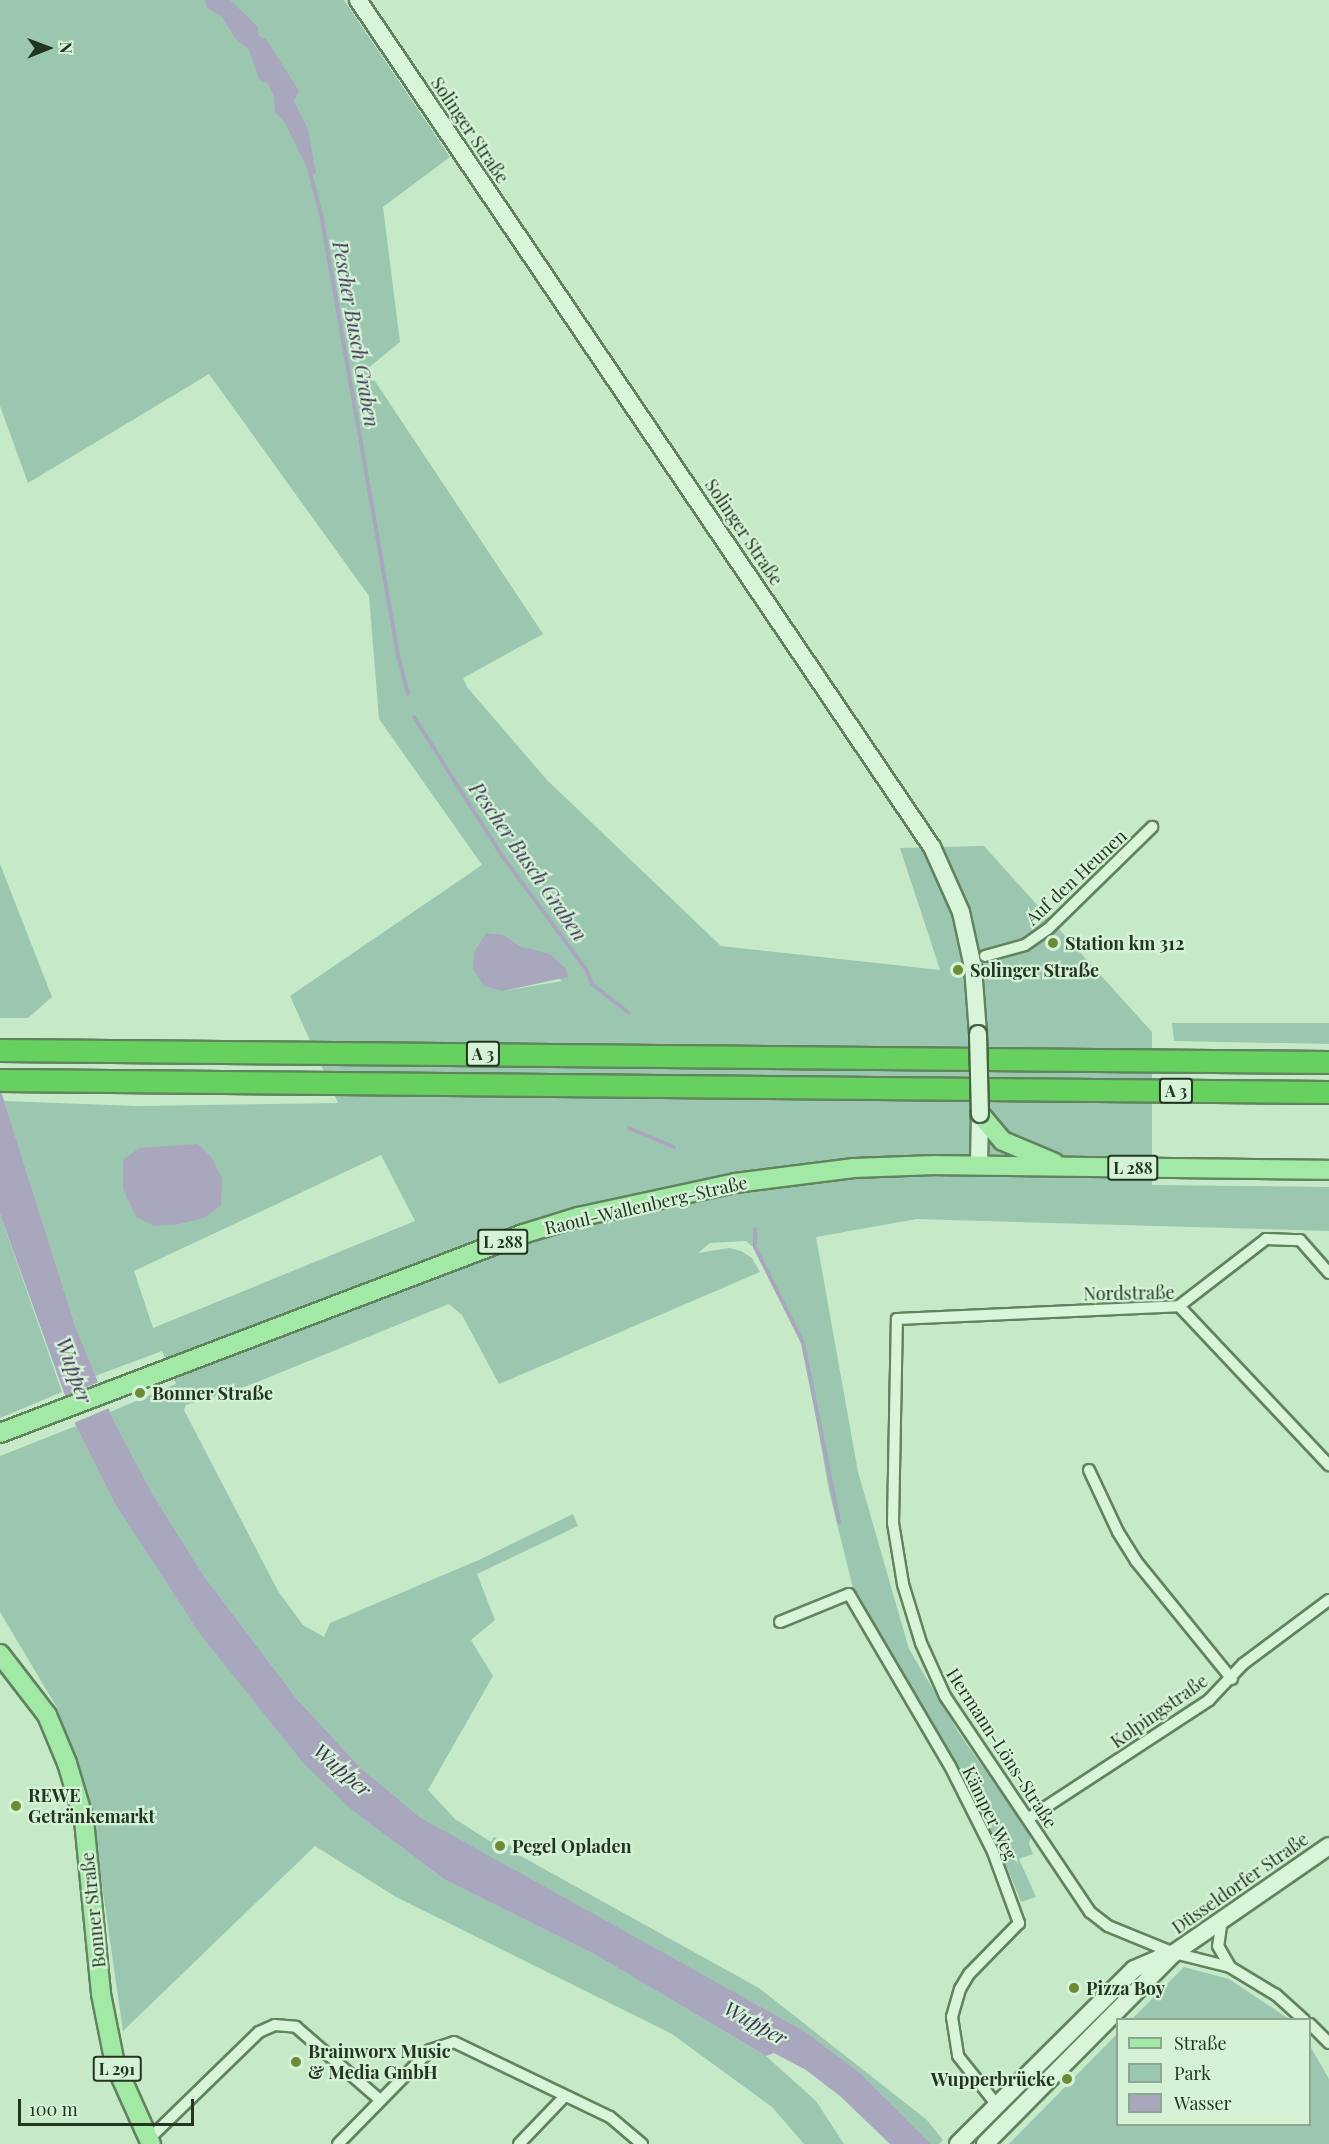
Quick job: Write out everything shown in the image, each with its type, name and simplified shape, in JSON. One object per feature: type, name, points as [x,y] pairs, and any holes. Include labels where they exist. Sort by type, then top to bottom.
[{"type":"highway","name":"A 3","points":[[0,1050],[1329,1062]]},
{"type":"highway","name":"A 3","points":[[0,1080],[1329,1092]]},
{"type":"main road","name":"Solinger Straße","points":[[358,0],[932,847],[952,891],[966,935],[978,1002],[979,1165]]},
{"type":"main road","points":[[980,1114],[1003,1141],[1062,1166]]},
{"type":"main road","name":"Raoul-Wallenberg-Straße","points":[[0,1433],[474,1252],[578,1217],[735,1183],[802,1173],[979,1165],[1329,1170]]},
{"type":"main road","name":"Bonner Straße","points":[[0,1653],[47,1715],[70,1774],[84,1820],[101,1994],[115,2064],[149,2142]]},
{"type":"main road","name":"Düsseldorfer Straße","points":[[985,2144],[1174,1953],[1329,1846]]},
{"type":"main road","name":"Düsseldorfer Straße","points":[[958,2144],[1134,1969],[1174,1953]]},
{"type":"main road","points":[[997,2105],[1010,2120]]},
{"type":"street","name":"Auf den Heunen","points":[[985,956],[1025,945],[1048,929],[1152,827]]},
{"type":"street","points":[[1179,1306],[1266,1239],[1300,1240],[1329,1273]]},
{"type":"street","name":"Nordstraße","points":[[897,1319],[1179,1306],[1329,1465]]},
{"type":"street","name":"Hermann-Löns-Straße","points":[[897,1319],[893,1523],[903,1584],[939,1687],[1090,1912],[1108,1926],[1174,1953],[1230,1967],[1276,1995],[1303,2018]]},
{"type":"street","points":[[1089,1470],[1118,1532],[1136,1561],[1232,1679]]},
{"type":"street","name":"Kämper Weg","points":[[780,1622],[849,1594],[950,1766],[993,1852],[1019,1923],[960,1989],[953,2026],[958,2056],[997,2105]]},
{"type":"street","name":"Kolpingstraße","points":[[1029,1818],[1179,1721],[1232,1679],[1243,1664],[1329,1600]]},
{"type":"street","points":[[1222,1919],[1218,1946],[1230,1967]]},
{"type":"street","points":[[149,2142],[259,2032],[275,2025],[296,2027],[380,2100]]},
{"type":"street","points":[[1311,2025],[1329,2043]]},
{"type":"street","points":[[338,2144],[430,2050],[454,2042],[610,2117],[642,2144]]},
{"type":"street","points":[[519,2144],[565,2096]]},
{"type":"green space","points":[[0,0],[344,0],[450,157],[383,207],[400,342],[367,369],[543,634],[463,678],[467,687],[547,780],[721,946],[940,970],[900,848],[984,846],[1152,1032],[1152,1185],[1329,1187],[1329,1231],[917,1219],[816,1237],[858,1472],[909,1649],[959,1733],[1031,1836],[1029,1844],[1033,1854],[1019,1859],[1036,1897],[1021,1902],[1000,1850],[853,1588],[829,1491],[802,1338],[760,1253],[746,1241],[710,1243],[698,1253],[729,1248],[741,1251],[752,1258],[760,1272],[499,1384],[462,1315],[449,1304],[247,1386],[186,1405],[184,1410],[278,1591],[303,1625],[324,1637],[330,1623],[481,1559],[573,1514],[578,1526],[477,1574],[495,1620],[471,1640],[493,1676],[428,1790],[455,1819],[491,1842],[494,1837],[518,1850],[517,1854],[759,1988],[927,2120],[943,2140],[939,2144],[931,2144],[860,2073],[806,2032],[473,1849],[421,1818],[361,1768],[297,1699],[204,1576],[152,1493],[110,1412],[176,1384],[162,1351],[95,1376],[76,1328],[4,1101],[136,1106],[338,1103],[290,996],[482,865],[379,719],[369,596],[209,374],[28,483],[0,406]],"holes":[[[504,935],[522,947],[562,981],[503,991]],[[381,1155],[415,1221],[153,1328],[134,1271]]]},
{"type":"green space","points":[[0,864],[52,997],[28,1018],[0,1018]]},
{"type":"green space","points":[[1172,1023],[1329,1023],[1329,1044],[1174,1041]]},
{"type":"green space","points":[[0,1214],[62,1392],[0,1418]]},
{"type":"green space","points":[[76,1426],[115,1504],[201,1634],[302,1762],[387,1836],[445,1880],[594,1954],[766,2056],[816,2101],[844,2144],[804,2144],[772,2107],[672,2034],[396,1897],[315,1846],[123,2031],[93,1823],[81,1772],[56,1706],[0,1612],[0,1456]]},
{"type":"green space","points":[[1184,1967],[1229,1979],[1288,2018],[1133,2018]]},
{"type":"green space","points":[[1116,2035],[1116,2126],[1311,2126],[1311,2048],[1329,2079],[1329,2144],[1009,2144]]},
{"type":"water","points":[[205,0],[230,0],[258,27],[259,36],[266,39],[299,91],[294,101],[308,129],[316,173],[311,176],[284,121],[275,113],[274,96],[268,84],[259,79],[249,50],[235,38],[221,16],[207,8]]},
{"type":"water","points":[[486,933],[504,935],[522,947],[550,954],[566,969],[568,977],[503,991],[484,986],[473,969],[474,952]]},
{"type":"water","name":"Wupper","points":[[0,1088],[76,1328],[113,1419],[152,1493],[204,1576],[297,1699],[361,1768],[421,1818],[806,2032],[860,2073],[931,2144],[890,2144],[840,2096],[806,2070],[774,2053],[766,2056],[594,1954],[445,1880],[351,1809],[302,1762],[200,1634],[115,1504],[76,1426],[0,1214]]},
{"type":"water","points":[[198,1144],[212,1158],[222,1178],[221,1205],[204,1218],[179,1224],[154,1226],[136,1217],[123,1189],[123,1160],[139,1148]]},
{"type":"pier","points":[[101,1381],[112,1407],[72,1424],[61,1398]]},
{"type":"waterway","name":"Pescher Busch Graben","points":[[310,173],[321,214],[398,656],[408,694]]},
{"type":"waterway","name":"Pescher Busch Graben","points":[[414,717],[503,857],[586,969],[592,984],[629,1013]]},
{"type":"waterway","name":"Pescher Busch Graben","points":[[629,1128],[674,1147]]},
{"type":"waterway","name":"Pescher Busch Graben","points":[[755,1229],[755,1247],[803,1343],[839,1522]]},
{"type":"place","name":"Station km 312","points":[[1053,943]]},
{"type":"place","name":"Solinger Straße","points":[[958,970]]},
{"type":"place","name":"Bonner Straße","points":[[140,1393]]},
{"type":"place","name":"REWE Getränkemarkt","points":[[16,1806]]},
{"type":"place","name":"Pegel Opladen","points":[[500,1846]]},
{"type":"place","name":"Pizza Boy","points":[[1074,1988]]},
{"type":"place","name":"Brainworx Music & Media GmbH","points":[[296,2062]]},
{"type":"place","name":"Wupperbrücke","points":[[1067,2079]]}]
